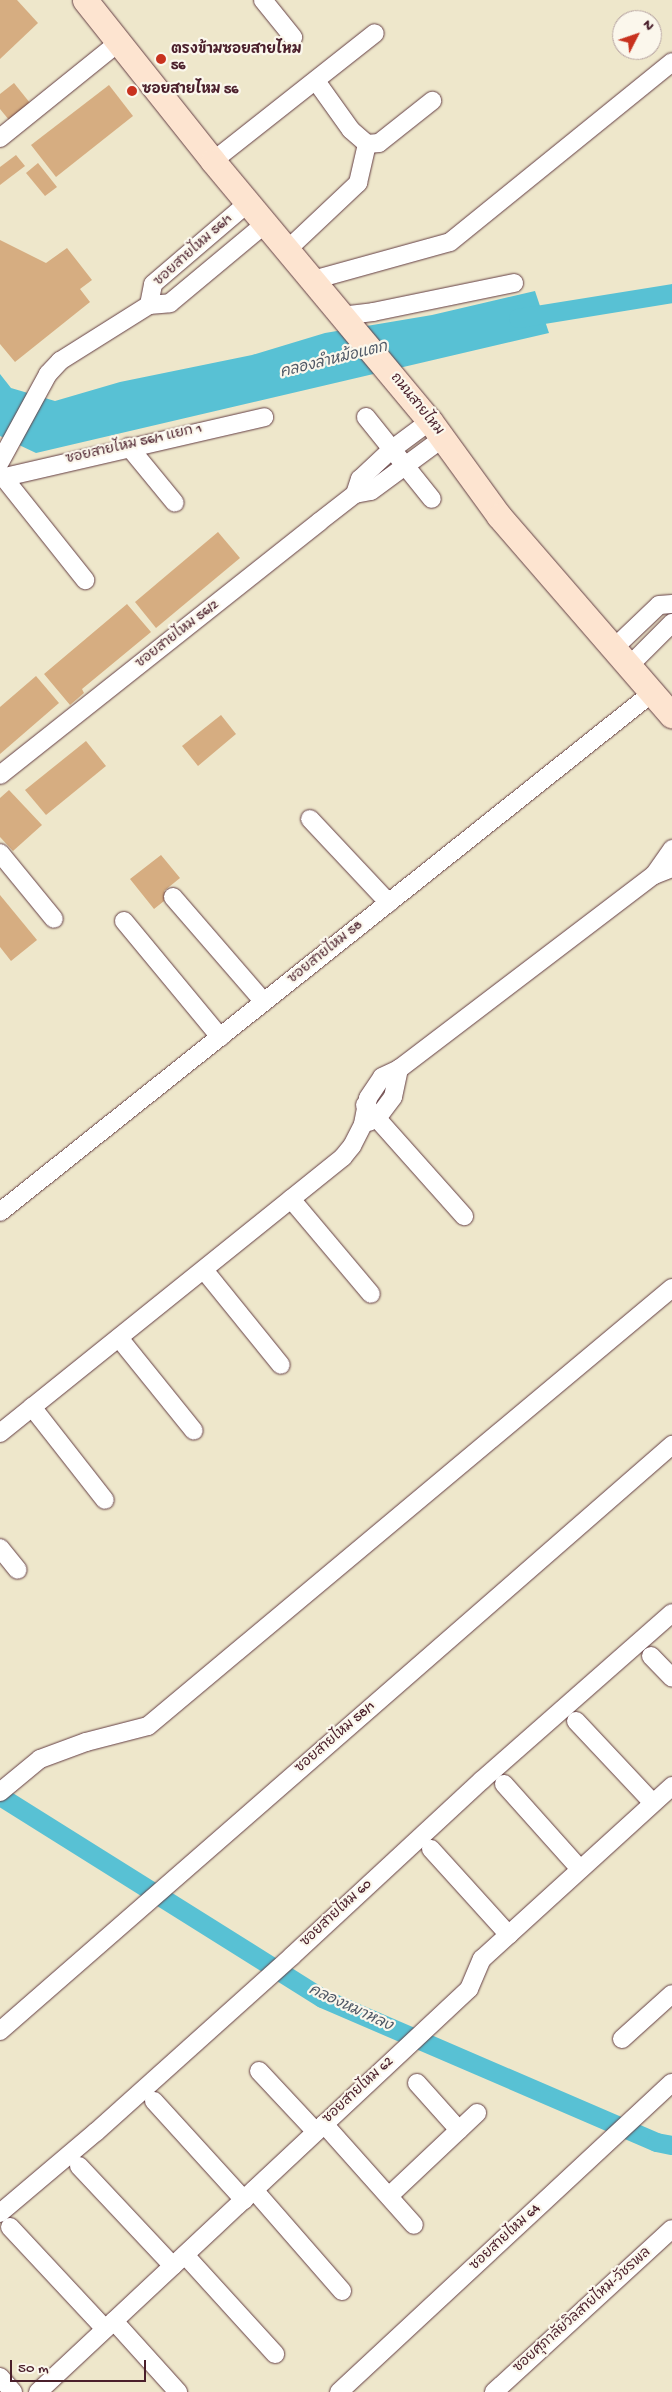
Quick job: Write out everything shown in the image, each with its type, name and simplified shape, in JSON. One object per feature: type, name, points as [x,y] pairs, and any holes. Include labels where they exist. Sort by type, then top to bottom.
[{"type":"main road","name":"ถนนสายไหม","points":[[85,0],[213,161],[436,429],[499,516],[672,716]]},
{"type":"street","points":[[263,0],[293,37]]},
{"type":"street","points":[[213,161],[375,33]]},
{"type":"street","points":[[0,138],[119,42]]},
{"type":"street","points":[[312,280],[450,242],[672,62]]},
{"type":"street","points":[[316,81],[351,130],[367,144],[379,143],[432,101]]},
{"type":"street","points":[[287,250],[358,183],[367,144]]},
{"type":"street","name":"ซอยสายไหม 56/1","points":[[149,305],[153,284],[249,202]]},
{"type":"street","name":"ซอยสายไหม 56/1","points":[[2,467],[48,374],[79,346],[149,305],[170,303],[266,223]]},
{"type":"street","points":[[344,319],[514,283]]},
{"type":"street","name":"ซอยสายไหม 56/1 แยก 1","points":[[2,467],[129,447],[264,417]]},
{"type":"street","points":[[366,417],[404,467],[432,499]]},
{"type":"street","name":"ซอยสายไหม 56/2","points":[[355,494],[360,479],[391,450],[436,429]]},
{"type":"street","name":"ซอยสายไหม 56/2","points":[[0,775],[355,494],[371,491],[404,467],[436,429]]},
{"type":"street","points":[[129,447],[175,503]]},
{"type":"street","points":[[2,467],[85,580]]},
{"type":"street","points":[[622,657],[659,605],[672,604]]},
{"type":"street","points":[[622,657],[672,623]]},
{"type":"street","name":"ซอยสายไหม 58","points":[[0,1212],[652,693]]},
{"type":"street","points":[[310,819],[389,903]]},
{"type":"street","points":[[654,875],[672,849]]},
{"type":"street","points":[[0,853],[54,919]]},
{"type":"street","points":[[0,1433],[348,1152],[369,1115],[376,1083],[399,1069],[654,875],[672,868]]},
{"type":"street","points":[[172,897],[264,1002]]},
{"type":"street","points":[[124,921],[220,1037]]},
{"type":"street","points":[[369,1115],[464,1216]]},
{"type":"street","points":[[291,1199],[371,1294]]},
{"type":"street","points":[[204,1270],[282,1365]]},
{"type":"street","points":[[6,1786],[40,1759],[86,1742],[148,1726],[672,1288]]},
{"type":"street","points":[[119,1338],[194,1431]]},
{"type":"street","points":[[32,1407],[106,1500]]},
{"type":"street","name":"ซอยสายไหม 58/1","points":[[0,2031],[672,1445]]},
{"type":"street","points":[[0,1548],[18,1570]]},
{"type":"street","name":"ซอยสายไหม 60","points":[[5,2220],[482,1780],[672,1613]]},
{"type":"street","points":[[651,1656],[672,1678]]},
{"type":"street","points":[[576,1722],[653,1803]]},
{"type":"street","points":[[504,1784],[580,1869]]},
{"type":"street","name":"ซอยสายไหม 62","points":[[45,2390],[110,2325],[469,1989],[482,1959],[672,1786]]},
{"type":"street","points":[[431,1849],[509,1935]]},
{"type":"street","points":[[622,2039],[672,1994]]},
{"type":"street","points":[[259,2071],[389,2196],[414,2224]]},
{"type":"street","points":[[417,2083],[459,2130]]},
{"type":"street","name":"ซอยสายไหม 64","points":[[339,2392],[672,2083]]},
{"type":"street","points":[[154,2100],[342,2292]]},
{"type":"street","points":[[389,2196],[477,2113]]},
{"type":"street","points":[[79,2166],[275,2354]]},
{"type":"street","points":[[5,2220],[178,2392]]},
{"type":"street","name":"ซอยศุภาลัยวิลสายไหม-วัชรพล","points":[[494,2392],[672,2230]]},
{"type":"street","points":[[0,2377],[13,2392]]},
{"type":"water","points":[[535,291],[549,333],[36,453],[0,436],[0,374],[11,388],[55,401],[120,382],[252,355],[325,333],[432,315]]},
{"type":"building","points":[[0,0],[17,0],[38,23],[0,59]]},
{"type":"building","points":[[14,83],[30,103],[9,120],[0,109],[0,94]]},
{"type":"building","points":[[109,85],[133,116],[56,177],[31,145]]},
{"type":"building","points":[[16,155],[25,166],[0,185],[0,167]]},
{"type":"building","points":[[38,163],[57,187],[45,196],[26,173]]},
{"type":"building","points":[[0,240],[46,263],[67,248],[92,280],[80,289],[90,302],[15,362],[0,344]]},
{"type":"building","points":[[218,532],[240,558],[156,628],[135,602]]},
{"type":"building","points":[[127,604],[151,632],[82,689],[84,693],[70,705],[44,674]]},
{"type":"building","points":[[36,676],[59,703],[0,754],[0,707]]},
{"type":"building","points":[[221,715],[236,734],[198,766],[182,746]]},
{"type":"building","points":[[86,741],[106,766],[46,815],[25,790]]},
{"type":"building","points":[[9,790],[42,825],[13,851],[0,837],[0,798]]},
{"type":"building","points":[[161,855],[180,878],[164,891],[169,897],[154,909],[130,879]]},
{"type":"building","points":[[0,895],[37,940],[11,961],[0,947]]},
{"type":"waterway","name":"คลองลำหม้อแตก","points":[[518,318],[672,293]]},
{"type":"waterway","name":"คลองหมาหลง","points":[[0,1796],[322,1998],[656,2142],[672,2145]]},
{"type":"place","name":"ตรงข้ามซอยสายไหม 56","points":[[161,59]]},
{"type":"place","name":"ซอยสายไหม 56","points":[[132,91]]}]
